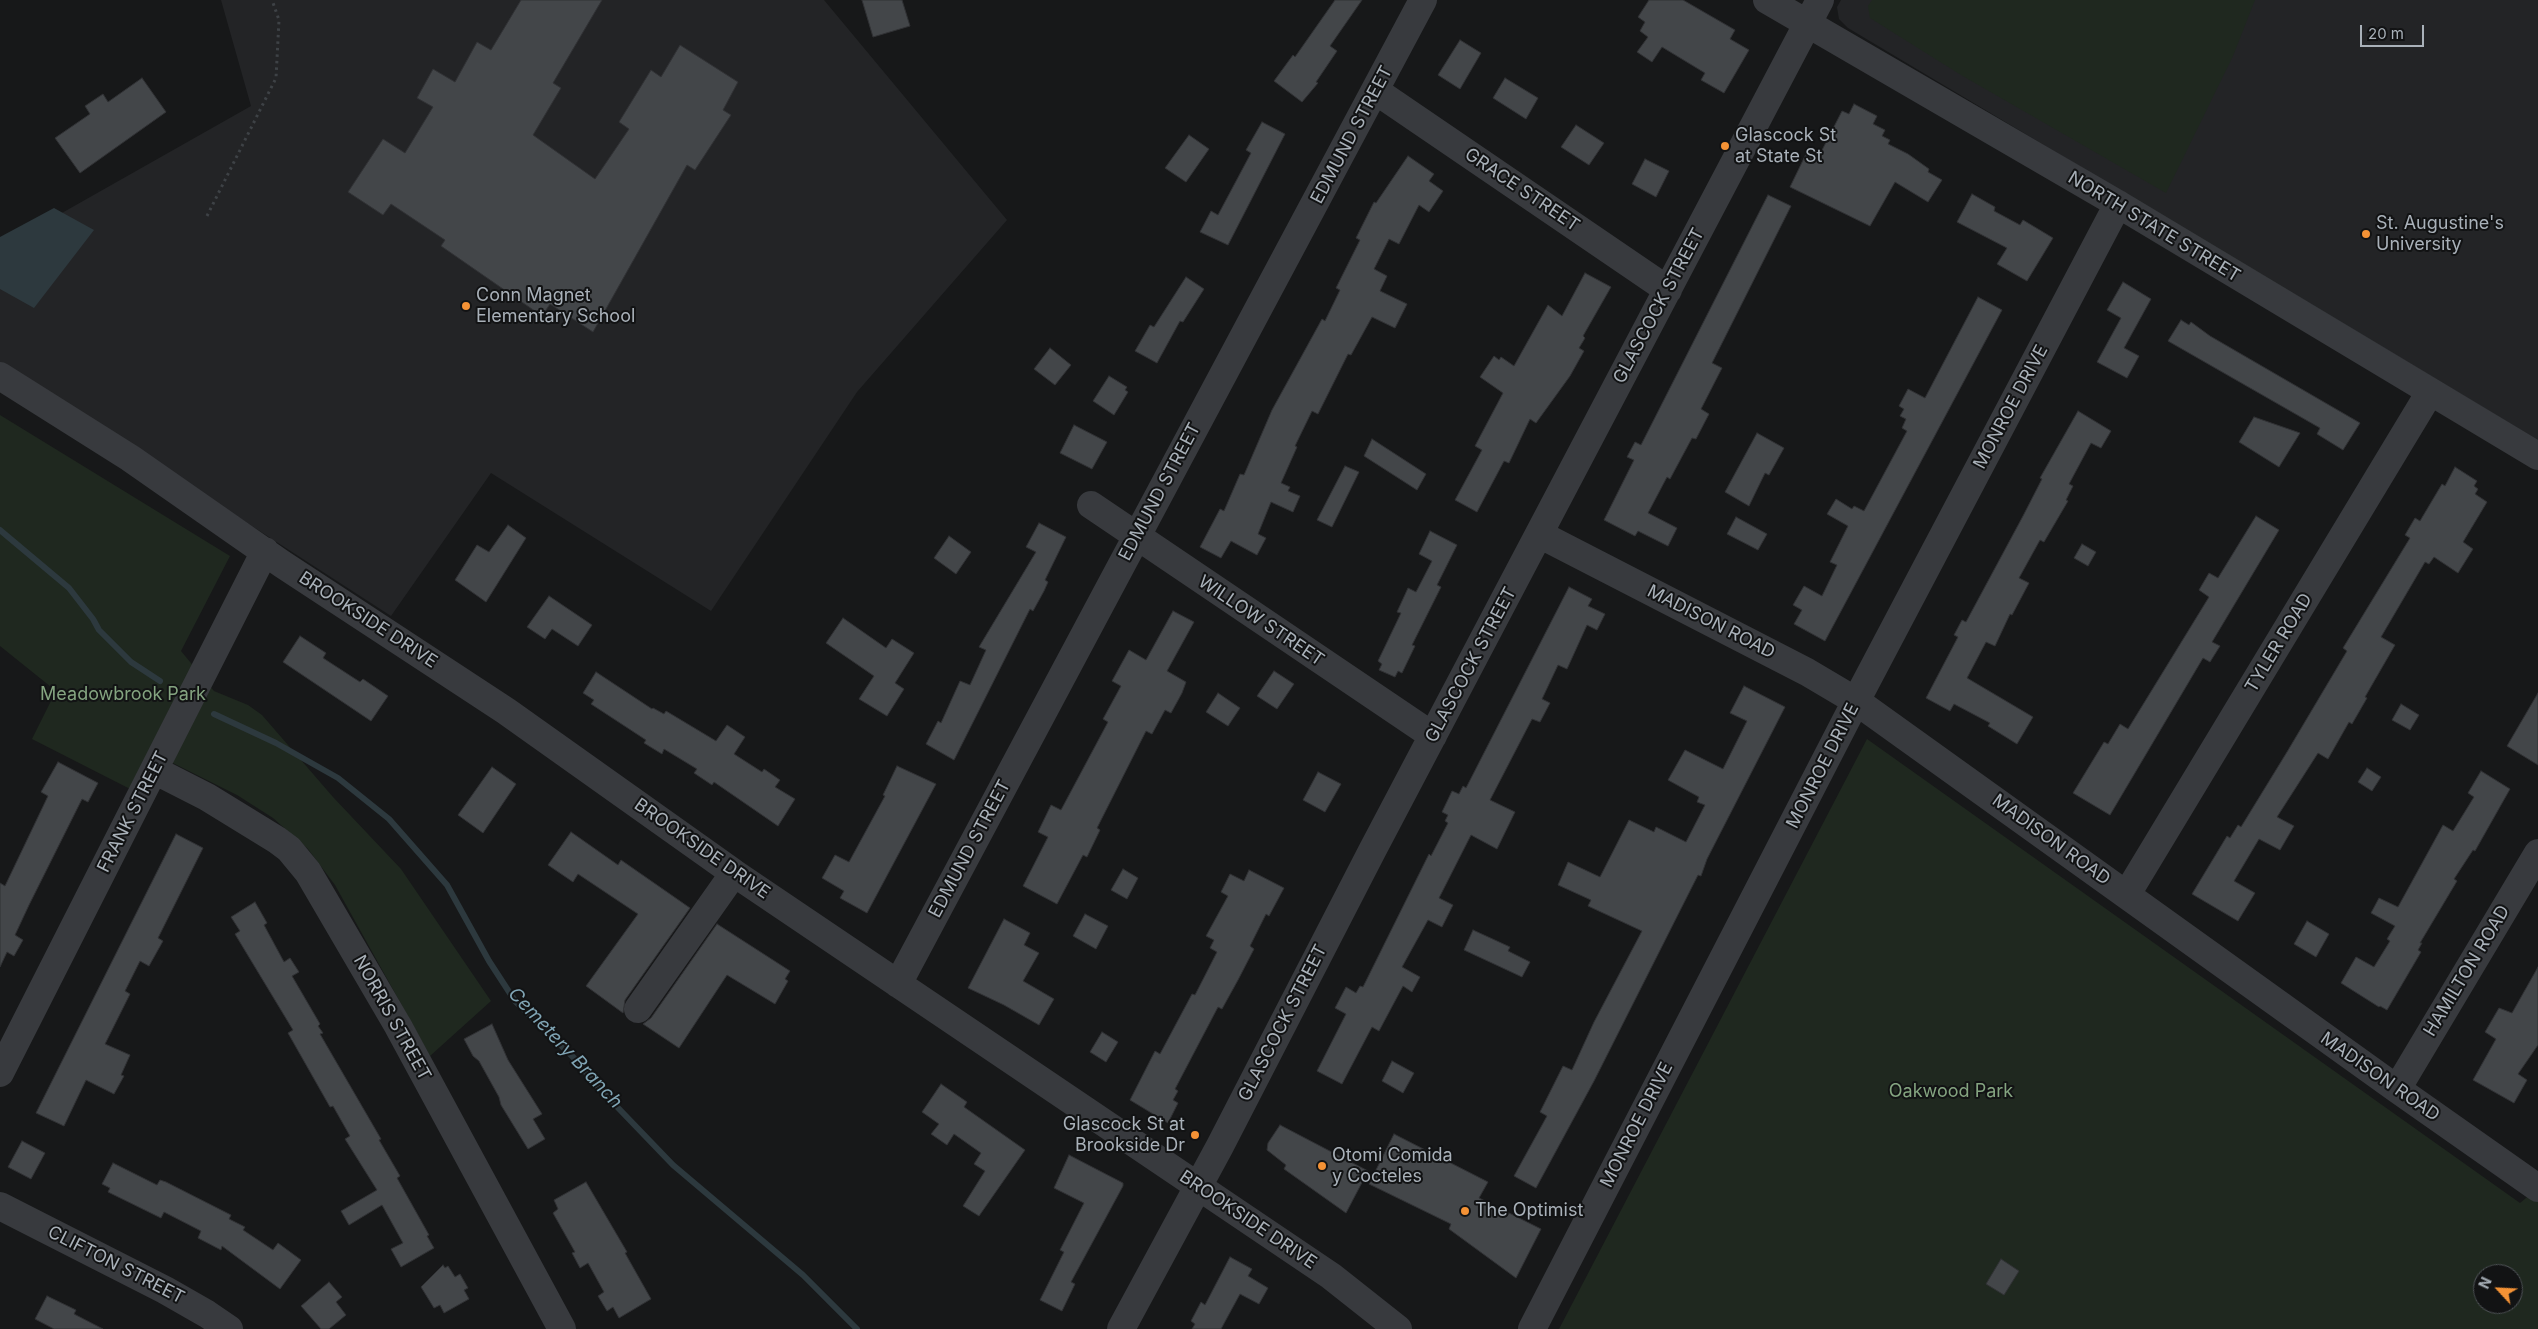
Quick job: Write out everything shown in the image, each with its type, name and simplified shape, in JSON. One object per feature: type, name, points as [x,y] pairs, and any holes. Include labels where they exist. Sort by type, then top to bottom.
[{"type":"street","name":"EDMUND STREET","points":[[898,984],[1424,0]]},
{"type":"street","name":"NORTH STATE STREET","points":[[1768,0],[2118,204],[2538,456]]},
{"type":"street","name":"GLASCOCK STREET","points":[[1120,1329],[1198,1185],[1820,0]]},
{"type":"street","name":"GRACE STREET","points":[[1376,91],[1668,290]]},
{"type":"street","name":"MONROE DRIVE","points":[[1532,1329],[1856,701],[2118,204]]},
{"type":"street","name":"BROOKSIDE DRIVE","points":[[0,376],[130,458],[265,551],[506,711],[734,873],[1164,1165],[1198,1185],[1332,1276],[1398,1329]]},
{"type":"street","name":"TYLER ROAD","points":[[2127,894],[2430,392]]},
{"type":"street","name":"WILLOW STREET","points":[[1090,505],[1433,736]]},
{"type":"street","name":"MADISON ROAD","points":[[1539,534],[1807,672],[1856,701],[2538,1188]]},
{"type":"street","name":"FRANK STREET","points":[[0,1073],[265,551]]},
{"type":"street","name":"NORRIS STREET","points":[[154,770],[207,797],[277,840],[289,849],[308,872],[398,1026],[562,1329]]},
{"type":"street","name":"HAMILTON ROAD","points":[[2397,1089],[2538,853]]},
{"type":"street","points":[[638,1009],[734,873]]},
{"type":"street","name":"CLIFTON STREET","points":[[0,1206],[165,1290],[229,1329]]},
{"type":"path","points":[[206,216],[276,78],[280,20],[272,0]]},
{"type":"shaded area","name":"Conn Magnet Elementary School","points":[[221,0],[824,0],[1007,220],[857,392],[711,611],[491,473],[391,616],[0,363],[0,248],[251,106]]},
{"type":"shaded area","name":"St. Augustine's University","points":[[1841,0],[2538,0],[2538,440],[1848,28],[1839,19],[1837,7]]},
{"type":"shaded area","points":[[54,208],[94,230],[34,308],[0,289],[0,237]]},
{"type":"green space","points":[[1872,0],[2255,0],[2233,56],[2166,193],[1961,75],[1870,18],[1868,6]]},
{"type":"green space","name":"Meadowbrook Park","points":[[0,415],[230,556],[181,651],[214,691],[248,705],[262,715],[333,797],[401,869],[491,1001],[430,1056],[335,885],[308,849],[273,818],[237,795],[155,754],[136,792],[32,739],[56,691],[0,646]]},
{"type":"green space","name":"Oakwood Park","points":[[1867,739],[2520,1203],[2538,1188],[2538,1329],[1559,1329]]},
{"type":"building","points":[[521,0],[602,0],[553,83],[561,88],[533,135],[595,179],[629,129],[619,122],[651,70],[661,77],[680,45],[738,82],[723,110],[731,115],[695,170],[687,165],[593,332],[550,304],[542,316],[441,246],[445,240],[391,204],[383,215],[348,192],[383,139],[405,153],[433,107],[417,98],[433,69],[455,82],[477,42],[491,50]]},
{"type":"building","points":[[862,0],[902,0],[910,26],[873,37]]},
{"type":"building","points":[[1335,0],[1362,0],[1330,46],[1337,51],[1316,82],[1318,83],[1302,102],[1274,81],[1293,55],[1295,57]]},
{"type":"building","points":[[1649,0],[1683,0],[1735,30],[1730,39],[1749,50],[1724,93],[1701,80],[1705,73],[1662,47],[1652,62],[1637,52],[1648,37],[1640,31],[1645,22],[1638,17]]},
{"type":"building","points":[[1460,40],[1481,53],[1460,89],[1438,75]]},
{"type":"building","points":[[142,78],[166,112],[80,173],[55,138],[90,114],[85,106],[103,94],[108,102]]},
{"type":"building","points":[[1505,78],[1538,98],[1526,119],[1493,98]]},
{"type":"building","points":[[1854,104],[1877,116],[1873,124],[1885,130],[1882,136],[1890,140],[1888,144],[1908,154],[1929,169],[1928,172],[1942,180],[1928,202],[1895,182],[1870,226],[1790,187],[1806,154],[1817,160],[1842,111],[1849,114]]},
{"type":"building","points":[[1262,122],[1285,134],[1228,245],[1200,232],[1211,211],[1218,215],[1251,153],[1246,150]]},
{"type":"building","points":[[1576,125],[1604,143],[1589,165],[1561,147]]},
{"type":"building","points":[[1189,135],[1209,149],[1186,182],[1165,168]]},
{"type":"building","points":[[1408,156],[1434,174],[1429,181],[1443,191],[1429,212],[1419,205],[1399,244],[1389,239],[1374,269],[1387,276],[1380,291],[1407,304],[1395,328],[1372,317],[1351,355],[1348,354],[1318,414],[1312,411],[1295,446],[1297,447],[1281,483],[1290,487],[1288,491],[1300,496],[1293,512],[1271,502],[1258,534],[1266,538],[1257,555],[1231,541],[1221,558],[1200,547],[1220,509],[1224,511],[1240,474],[1244,475],[1272,410],[1322,319],[1325,321],[1340,290],[1336,288],[1360,240],[1356,238],[1374,202],[1376,203]]},
{"type":"building","points":[[1645,159],[1669,171],[1656,197],[1632,184]]},
{"type":"building","points":[[1972,194],[1995,207],[1994,211],[2020,225],[2023,220],[2053,238],[2027,281],[1997,264],[2007,248],[1957,222]]},
{"type":"building","points":[[1768,195],[1791,206],[1712,363],[1722,368],[1701,409],[1709,414],[1696,439],[1692,438],[1670,479],[1667,477],[1648,513],[1677,528],[1668,546],[1638,531],[1635,536],[1604,520],[1634,460],[1627,457],[1635,442],[1641,445]]},
{"type":"building","points":[[1585,273],[1611,287],[1583,336],[1585,338],[1579,348],[1584,351],[1570,376],[1536,423],[1530,419],[1509,463],[1504,461],[1477,512],[1455,500],[1482,450],[1475,446],[1503,393],[1480,377],[1494,356],[1499,360],[1501,357],[1514,366],[1548,305],[1562,316]]},
{"type":"building","points":[[1186,277],[1204,289],[1183,322],[1180,321],[1157,363],[1135,351],[1150,325],[1154,327]]},
{"type":"building","points":[[2123,282],[2151,299],[2124,348],[2139,356],[2127,378],[2097,362],[2121,318],[2107,310]]},
{"type":"building","points":[[1978,297],[2002,310],[1825,641],[1794,624],[1802,610],[1793,605],[1804,586],[1822,596],[1837,565],[1830,562],[1848,526],[1827,514],[1836,499],[1852,509],[1854,506],[1864,511],[1907,431],[1902,428],[1906,419],[1900,416],[1904,409],[1899,406],[1908,389],[1925,398]]},
{"type":"building","points":[[2181,320],[2189,325],[2191,322],[2210,336],[2360,423],[2343,450],[2317,434],[2320,428],[2168,341]]},
{"type":"building","points":[[1050,348],[1071,365],[1055,385],[1034,369]]},
{"type":"building","points":[[1109,376],[1127,387],[1125,390],[1128,392],[1114,415],[1093,401]]},
{"type":"building","points":[[2078,411],[2111,431],[2101,448],[2091,443],[2069,484],[2073,486],[2066,500],[2068,501],[2044,542],[2040,540],[2019,578],[2029,583],[2012,615],[2010,614],[1995,646],[1986,642],[1967,678],[2033,717],[2017,744],[1988,726],[1990,723],[1954,704],[1950,711],[1926,698],[1958,637],[1954,635],[1962,620],[1966,622],[2023,516],[2042,479],[2040,478]]},
{"type":"building","points":[[2254,417],[2300,433],[2279,467],[2239,442]]},
{"type":"building","points":[[1074,425],[1107,442],[1092,469],[1060,453]]},
{"type":"building","points":[[1757,433],[1784,448],[1769,475],[1765,473],[1749,506],[1725,492]]},
{"type":"building","points":[[1372,439],[1426,474],[1417,490],[1364,456]]},
{"type":"building","points":[[1345,466],[1359,472],[1332,527],[1317,520]]},
{"type":"building","points":[[2455,467],[2477,481],[2474,486],[2478,489],[2475,494],[2487,502],[2463,542],[2473,549],[2458,573],[2434,557],[2429,564],[2425,562],[2381,637],[2395,645],[2352,724],[2349,722],[2328,759],[2318,753],[2277,817],[2294,826],[2280,850],[2259,839],[2234,881],[2255,893],[2238,921],[2192,894],[2227,836],[2230,838],[2238,825],[2241,827],[2347,651],[2343,648],[2410,538],[2405,535],[2415,518],[2420,521],[2442,484],[2445,486]]},
{"type":"building","points":[[2256,516],[2279,530],[2212,642],[2220,646],[2210,662],[2203,658],[2110,815],[2073,793],[2104,742],[2108,744],[2120,724],[2128,729],[2209,597],[2199,590],[2209,573],[2218,578]]},
{"type":"building","points":[[1736,517],[1767,534],[1758,550],[1727,534]]},
{"type":"building","points":[[1039,523],[1066,537],[1045,580],[1048,582],[1044,591],[1033,611],[1030,609],[954,760],[926,744],[938,721],[941,723],[960,681],[970,685],[986,650],[979,647],[1036,552],[1026,547]]},
{"type":"building","points":[[508,525],[526,538],[486,602],[455,580],[477,545],[489,552]]},
{"type":"building","points":[[1430,531],[1457,545],[1437,585],[1441,587],[1412,645],[1415,646],[1402,673],[1398,671],[1395,677],[1379,670],[1382,664],[1378,661],[1401,613],[1397,612],[1408,588],[1416,592],[1432,561],[1419,554]]},
{"type":"building","points":[[949,536],[971,552],[956,574],[934,558]]},
{"type":"building","points":[[2082,544],[2096,552],[2088,566],[2074,558]]},
{"type":"building","points":[[1569,587],[1592,599],[1588,606],[1605,614],[1597,630],[1587,625],[1567,669],[1558,665],[1542,699],[1550,703],[1540,722],[1532,719],[1490,800],[1515,812],[1497,849],[1471,835],[1439,898],[1453,905],[1442,927],[1428,920],[1402,967],[1420,977],[1412,992],[1403,986],[1379,1031],[1372,1027],[1342,1084],[1317,1071],[1346,1014],[1335,1008],[1346,987],[1356,993],[1360,986],[1363,987],[1429,854],[1431,856],[1448,823],[1445,821],[1448,815],[1442,812],[1452,791],[1459,794],[1463,786],[1466,788]]},
{"type":"building","points":[[549,596],[592,625],[578,646],[552,629],[545,639],[527,627]]},
{"type":"building","points":[[1173,611],[1194,622],[1167,671],[1186,682],[1182,693],[1171,713],[1165,710],[1152,734],[1146,731],[1097,828],[1100,830],[1087,857],[1083,855],[1057,904],[1023,886],[1048,837],[1038,832],[1051,805],[1061,810],[1108,722],[1103,719],[1121,686],[1112,681],[1129,650],[1146,660]]},
{"type":"building","points":[[843,618],[886,648],[892,639],[914,653],[895,683],[904,689],[887,716],[859,699],[874,676],[826,643]]},
{"type":"building","points":[[300,636],[326,653],[323,658],[360,682],[363,679],[388,696],[371,721],[283,662]]},
{"type":"building","points":[[1274,671],[1294,684],[1277,709],[1257,696]]},
{"type":"building","points":[[596,672],[652,709],[664,714],[666,711],[716,741],[727,725],[745,737],[734,754],[762,772],[764,769],[780,780],[775,787],[795,799],[778,826],[714,782],[712,785],[694,773],[697,769],[664,749],[662,754],[644,743],[646,740],[591,704],[594,700],[583,693]]},
{"type":"building","points":[[1744,686],[1785,707],[1707,859],[1701,876],[1698,875],[1594,1081],[1536,1188],[1514,1176],[1547,1116],[1540,1112],[1563,1066],[1572,1070],[1594,1022],[1642,931],[1588,906],[1591,900],[1558,885],[1568,862],[1600,877],[1629,820],[1654,832],[1656,827],[1686,842],[1705,805],[1697,802],[1699,797],[1668,780],[1685,750],[1723,769],[1747,721],[1730,713]]},
{"type":"building","points":[[1218,693],[1240,708],[1228,726],[1206,712]]},
{"type":"building","points":[[2538,693],[2538,765],[2507,746]]},
{"type":"building","points":[[2401,704],[2419,715],[2410,730],[2392,720]]},
{"type":"building","points":[[58,762],[98,783],[88,802],[82,799],[29,905],[15,935],[23,940],[14,956],[7,952],[0,967],[0,883],[5,886],[48,796],[41,792]]},
{"type":"building","points":[[897,766],[936,784],[867,913],[840,898],[844,891],[822,878],[835,855],[849,862],[885,796],[883,795]]},
{"type":"building","points":[[492,767],[516,784],[483,833],[458,815]]},
{"type":"building","points":[[2367,768],[2381,777],[2372,791],[2358,782]]},
{"type":"building","points":[[2481,771],[2510,789],[2475,851],[2473,850],[2454,879],[2457,881],[2420,943],[2422,943],[2418,950],[2421,952],[2387,1010],[2379,1007],[2341,983],[2356,957],[2374,967],[2390,941],[2387,939],[2395,926],[2371,913],[2379,898],[2398,907],[2443,825],[2453,831],[2474,797],[2468,793]]},
{"type":"building","points":[[1318,772],[1341,784],[1325,812],[1303,800]]},
{"type":"building","points":[[571,832],[618,865],[621,860],[690,908],[625,1000],[623,1013],[586,986],[638,914],[578,874],[573,882],[548,865]]},
{"type":"building","points":[[176,834],[203,848],[158,938],[163,941],[149,966],[140,961],[125,991],[130,994],[105,1044],[130,1055],[121,1075],[124,1076],[114,1094],[86,1080],[64,1126],[36,1113]]},
{"type":"building","points":[[1123,869],[1138,878],[1127,899],[1111,890]]},
{"type":"building","points":[[1249,870],[1284,888],[1269,916],[1266,914],[1250,946],[1254,949],[1238,980],[1222,1009],[1218,1007],[1175,1089],[1178,1091],[1173,1100],[1178,1103],[1168,1123],[1130,1100],[1155,1051],[1160,1054],[1192,994],[1195,995],[1217,952],[1210,948],[1214,940],[1206,936],[1228,896],[1221,892],[1230,874],[1244,881]]},
{"type":"building","points":[[255,902],[267,923],[264,925],[284,962],[290,958],[299,972],[292,976],[320,1024],[318,1026],[323,1033],[320,1034],[381,1139],[379,1140],[400,1176],[397,1178],[429,1235],[427,1236],[434,1248],[401,1267],[391,1249],[403,1243],[382,1205],[349,1225],[341,1211],[377,1190],[345,1139],[350,1136],[333,1106],[330,1107],[288,1033],[293,1030],[235,934],[240,931],[231,917]]},
{"type":"building","points":[[1085,914],[1108,926],[1096,949],[1073,936]]},
{"type":"building","points":[[1004,919],[1030,933],[1024,945],[1039,953],[1023,981],[1054,999],[1039,1025],[1004,1005],[968,988]]},
{"type":"building","points":[[2307,921],[2329,934],[2316,957],[2294,944]]},
{"type":"building","points":[[717,924],[790,971],[785,979],[788,981],[775,1004],[727,975],[679,1048],[643,1024],[651,1018]]},
{"type":"building","points":[[1473,930],[1510,947],[1508,951],[1530,962],[1522,977],[1464,950]]},
{"type":"building","points":[[2538,967],[2538,1045],[2518,1074],[2527,1080],[2514,1103],[2473,1080],[2496,1039],[2485,1032],[2499,1008],[2512,1013]]},
{"type":"building","points":[[492,1024],[508,1060],[542,1114],[533,1119],[545,1139],[528,1149],[501,1105],[499,1097],[479,1061],[473,1056],[464,1039]]},
{"type":"building","points":[[1102,1032],[1118,1042],[1106,1062],[1090,1052]]},
{"type":"building","points":[[1392,1061],[1414,1073],[1403,1093],[1382,1081]]},
{"type":"building","points":[[941,1084],[967,1102],[964,1107],[1025,1150],[979,1216],[963,1206],[985,1171],[974,1164],[981,1153],[954,1134],[947,1145],[931,1134],[939,1124],[922,1112]]},
{"type":"building","name":"Otomi Comida y Cocteles","points":[[1280,1125],[1368,1171],[1346,1213],[1284,1169],[1286,1165],[1267,1150],[1268,1143]]},
{"type":"building","name":"The Optimist","points":[[1394,1134],[1488,1182],[1479,1198],[1541,1229],[1516,1278],[1449,1229],[1451,1224],[1369,1184]]},
{"type":"building","points":[[22,1141],[45,1153],[31,1179],[8,1167]]},
{"type":"building","points":[[1069,1155],[1123,1183],[1123,1186],[1071,1282],[1075,1284],[1062,1311],[1040,1300],[1064,1252],[1060,1250],[1084,1203],[1054,1188]]},
{"type":"building","points":[[113,1163],[157,1185],[160,1180],[166,1182],[231,1215],[229,1219],[245,1227],[243,1230],[273,1250],[278,1243],[301,1260],[280,1289],[222,1246],[221,1250],[198,1238],[201,1231],[164,1212],[161,1218],[108,1192],[110,1188],[102,1184]]},
{"type":"building","points":[[586,1182],[627,1252],[625,1253],[651,1299],[619,1318],[613,1307],[607,1311],[598,1296],[604,1292],[588,1263],[580,1268],[572,1253],[575,1252],[553,1213],[558,1209],[554,1200]]},
{"type":"building","points":[[1230,1257],[1252,1269],[1248,1276],[1268,1288],[1259,1304],[1240,1294],[1221,1329],[1192,1329],[1195,1324],[1191,1321],[1201,1302],[1205,1305]]},
{"type":"building","points":[[2001,1259],[2019,1271],[2004,1295],[1986,1284]]},
{"type":"building","points":[[443,1265],[445,1268],[448,1266],[455,1277],[460,1274],[468,1288],[464,1290],[469,1299],[444,1313],[440,1305],[434,1308],[421,1287]]},
{"type":"building","points":[[329,1282],[342,1297],[336,1302],[346,1315],[329,1329],[321,1329],[301,1306]]},
{"type":"building","points":[[47,1296],[76,1310],[74,1314],[103,1329],[54,1329],[35,1319]]},
{"type":"waterway","name":"Cemetery Branch","points":[[0,530],[69,588],[93,619],[99,630],[131,662],[160,681]]},
{"type":"waterway","name":"Cemetery Branch","points":[[214,714],[276,743],[338,778],[389,819],[447,885],[489,961],[515,1001],[574,1058],[598,1087],[673,1165],[803,1275],[857,1329]]},
{"type":"place","name":"Glascock St at State St","points":[[1725,146]]},
{"type":"place","name":"St. Augustine's University","points":[[2366,234]]},
{"type":"place","name":"Conn Magnet Elementary School","points":[[466,306]]},
{"type":"place","name":"Glascock St at Brookside Dr","points":[[1195,1135]]},
{"type":"place","name":"Otomi Comida y Cocteles","points":[[1322,1166]]},
{"type":"place","name":"The Optimist","points":[[1465,1211]]}]
